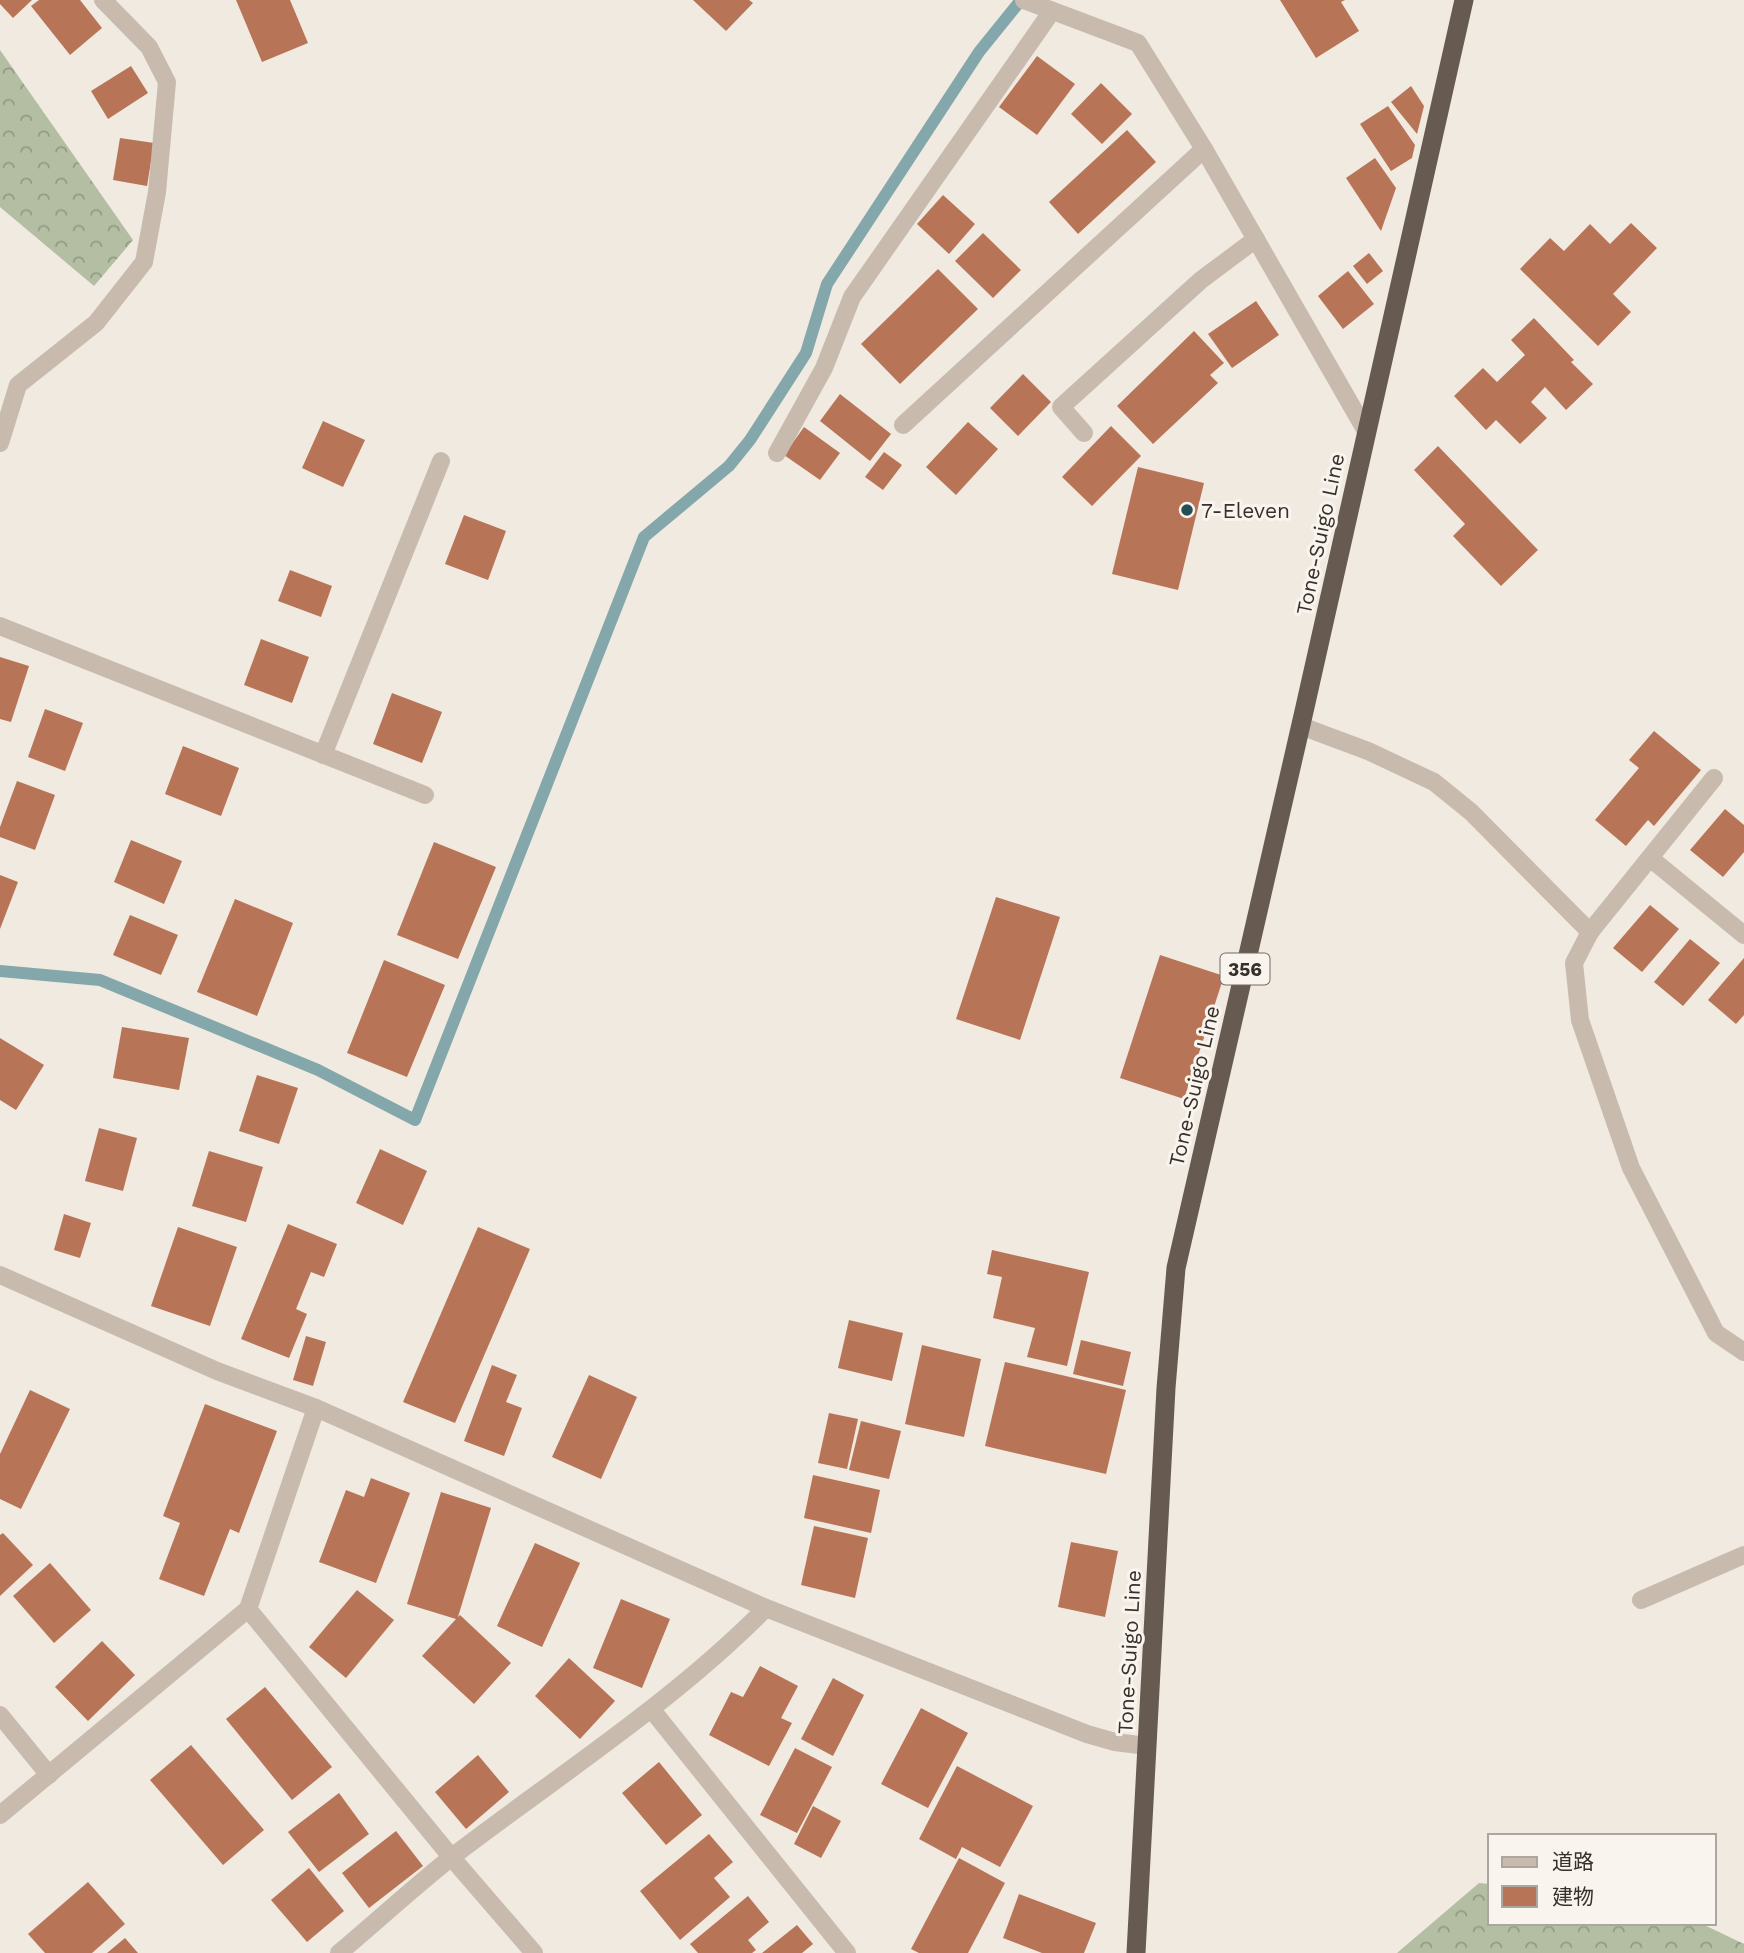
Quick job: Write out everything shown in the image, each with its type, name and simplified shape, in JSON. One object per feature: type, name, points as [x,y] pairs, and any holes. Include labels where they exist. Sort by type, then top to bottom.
[{"type":"highway","name":"Tone-Suigo Line","points":[[1136,1953],[1166,1388],[1176,1268],[1464,0]]},
{"type":"street","points":[[0,443],[18,385],[96,323],[144,262],[157,192],[167,82],[149,47],[103,0]]},
{"type":"street","points":[[1024,0],[1138,43],[1204,149],[1366,431]]},
{"type":"street","points":[[777,453],[824,368],[852,297],[1046,9]]},
{"type":"street","points":[[903,425],[1204,149]]},
{"type":"street","points":[[1084,433],[1061,407],[1201,280],[1256,239]]},
{"type":"street","points":[[323,755],[441,461]]},
{"type":"street","points":[[0,626],[425,795]]},
{"type":"street","points":[[1301,726],[1368,751],[1434,782],[1471,812],[1590,932]]},
{"type":"street","points":[[1714,778],[1590,932],[1574,963],[1580,1020],[1631,1168],[1716,1333],[1744,1352]]},
{"type":"street","points":[[1650,858],[1744,935]]},
{"type":"street","points":[[0,1275],[218,1371],[316,1408],[766,1608],[1087,1734],[1115,1742],[1147,1745]]},
{"type":"street","points":[[0,1815],[248,1609],[316,1408]]},
{"type":"street","points":[[1641,1600],[1744,1555]]},
{"type":"street","points":[[340,1953],[452,1857],[652,1710],[738,1636],[766,1608]]},
{"type":"street","points":[[248,1609],[534,1953]]},
{"type":"street","points":[[652,1710],[847,1953]]},
{"type":"street","points":[[0,1715],[49,1775]]},
{"type":"green space","points":[[0,50],[133,240],[94,286],[0,207]]},
{"type":"green space","points":[[1479,1883],[1488,1884],[1488,1925],[1704,1925],[1744,1944],[1744,1953],[1397,1953]]},
{"type":"building","points":[[0,0],[32,0],[13,18],[0,4]]},
{"type":"building","points":[[39,0],[80,0],[102,28],[70,55],[31,6]]},
{"type":"building","points":[[236,0],[290,0],[308,43],[262,62]]},
{"type":"building","points":[[693,0],[749,0],[753,3],[726,31]]},
{"type":"building","points":[[1280,0],[1345,0],[1341,2],[1359,31],[1316,58]]},
{"type":"building","points":[[1037,56],[1075,84],[1037,135],[999,107]]},
{"type":"building","points":[[131,66],[148,93],[108,119],[91,91]]},
{"type":"building","points":[[1101,83],[1132,114],[1102,144],[1071,114]]},
{"type":"building","points":[[1411,86],[1424,106],[1417,134],[1391,102]]},
{"type":"building","points":[[1388,106],[1415,145],[1412,158],[1391,171],[1360,124]]},
{"type":"building","points":[[1127,130],[1156,162],[1078,234],[1049,202]]},
{"type":"building","points":[[120,138],[154,143],[147,186],[113,180]]},
{"type":"building","points":[[1375,158],[1396,188],[1381,231],[1346,178]]},
{"type":"building","points":[[943,195],[975,224],[949,254],[917,224]]},
{"type":"building","points":[[1631,223],[1657,248],[1613,294],[1631,312],[1598,346],[1520,269],[1550,238],[1564,251],[1590,224],[1610,244]]},
{"type":"building","points":[[983,233],[1021,270],[993,298],[955,261]]},
{"type":"building","points":[[1369,253],[1383,271],[1367,284],[1353,266]]},
{"type":"building","points":[[938,269],[978,309],[900,384],[861,344]]},
{"type":"building","points":[[1348,271],[1374,304],[1343,329],[1318,296]]},
{"type":"building","points":[[1256,301],[1279,335],[1232,368],[1208,334]]},
{"type":"building","points":[[1534,318],[1593,384],[1566,410],[1545,387],[1531,402],[1547,418],[1520,444],[1496,420],[1486,430],[1454,396],[1483,368],[1497,382],[1525,355],[1511,340]]},
{"type":"building","points":[[1194,331],[1224,363],[1210,375],[1218,383],[1153,444],[1117,406]]},
{"type":"building","points":[[1023,374],[1051,402],[1018,436],[990,408]]},
{"type":"building","points":[[840,394],[891,434],[870,461],[820,421]]},
{"type":"building","points":[[323,421],[365,440],[343,487],[302,468]]},
{"type":"building","points":[[968,422],[998,449],[956,495],[926,467]]},
{"type":"building","points":[[1111,426],[1141,456],[1092,506],[1062,477]]},
{"type":"building","points":[[804,427],[840,453],[820,480],[784,455]]},
{"type":"building","points":[[1438,446],[1538,550],[1501,586],[1453,536],[1465,524],[1414,470]]},
{"type":"building","points":[[884,452],[902,465],[883,490],[865,477]]},
{"type":"building","points":[[1138,467],[1204,483],[1178,590],[1112,574]]},
{"type":"building","points":[[464,515],[506,531],[488,580],[445,564]]},
{"type":"building","points":[[290,570],[332,586],[321,617],[278,601]]},
{"type":"building","points":[[261,639],[309,657],[292,703],[244,685]]},
{"type":"building","points":[[0,657],[29,666],[11,722],[0,719]]},
{"type":"building","points":[[392,693],[442,712],[422,763],[373,744]]},
{"type":"building","points":[[45,709],[83,723],[65,771],[28,757]]},
{"type":"building","points":[[1654,731],[1701,770],[1654,826],[1648,820],[1626,846],[1595,820],[1639,768],[1629,760]]},
{"type":"building","points":[[183,746],[239,768],[221,816],[165,794]]},
{"type":"building","points":[[17,781],[55,795],[35,850],[0,837],[0,827]]},
{"type":"building","points":[[1725,809],[1744,825],[1744,852],[1723,877],[1690,850]]},
{"type":"building","points":[[131,840],[182,861],[164,904],[114,882]]},
{"type":"building","points":[[434,842],[496,867],[458,959],[397,935]]},
{"type":"building","points":[[0,875],[18,882],[0,929]]},
{"type":"building","points":[[996,897],[1060,917],[1020,1040],[956,1019]]},
{"type":"building","points":[[235,899],[293,923],[257,1016],[197,992]]},
{"type":"building","points":[[1650,905],[1679,929],[1642,972],[1613,948]]},
{"type":"building","points":[[130,915],[178,935],[161,975],[113,955]]},
{"type":"building","points":[[1690,939],[1720,963],[1683,1006],[1654,982]]},
{"type":"building","points":[[1160,955],[1224,976],[1184,1099],[1120,1078]]},
{"type":"building","points":[[1744,958],[1744,1015],[1736,1024],[1708,1000]]},
{"type":"building","points":[[384,960],[445,985],[407,1077],[347,1053]]},
{"type":"building","points":[[122,1027],[189,1038],[179,1090],[113,1078]]},
{"type":"building","points":[[0,1038],[44,1065],[16,1110],[0,1100]]},
{"type":"building","points":[[257,1075],[298,1088],[279,1144],[239,1131]]},
{"type":"building","points":[[99,1128],[137,1138],[123,1191],[85,1181]]},
{"type":"building","points":[[380,1149],[427,1171],[403,1225],[356,1203]]},
{"type":"building","points":[[209,1151],[263,1167],[246,1222],[192,1206]]},
{"type":"building","points":[[64,1214],[91,1223],[80,1258],[54,1250]]},
{"type":"building","points":[[288,1224],[337,1244],[324,1277],[311,1272],[296,1309],[307,1314],[289,1358],[241,1339]]},
{"type":"building","points":[[178,1227],[237,1247],[210,1326],[151,1306]]},
{"type":"building","points":[[478,1227],[530,1249],[455,1423],[403,1402]]},
{"type":"building","points":[[992,1250],[1089,1272],[1067,1366],[1027,1357],[1035,1328],[993,1318],[1002,1277],[987,1274]]},
{"type":"building","points":[[849,1320],[903,1333],[892,1381],[838,1368]]},
{"type":"building","points":[[306,1336],[326,1342],[313,1386],[293,1380]]},
{"type":"building","points":[[1081,1340],[1131,1352],[1123,1386],[1073,1374]]},
{"type":"building","points":[[922,1345],[981,1359],[964,1437],[905,1424]]},
{"type":"building","points":[[1005,1362],[1126,1390],[1106,1474],[985,1446]]},
{"type":"building","points":[[492,1365],[517,1375],[506,1402],[522,1408],[504,1456],[464,1441]]},
{"type":"building","points":[[589,1375],[637,1397],[601,1479],[552,1457]]},
{"type":"building","points":[[30,1390],[70,1409],[21,1509],[0,1499],[0,1454]]},
{"type":"building","points":[[205,1404],[277,1431],[239,1533],[230,1529],[204,1596],[159,1579],[180,1523],[163,1516]]},
{"type":"building","points":[[829,1413],[858,1419],[847,1469],[818,1463]]},
{"type":"building","points":[[861,1421],[901,1431],[889,1479],[849,1470]]},
{"type":"building","points":[[813,1475],[880,1490],[871,1533],[804,1518]]},
{"type":"building","points":[[371,1478],[410,1493],[376,1583],[319,1562],[346,1490],[364,1497]]},
{"type":"building","points":[[441,1492],[491,1508],[458,1617],[460,1615],[511,1663],[474,1704],[422,1656],[456,1619],[407,1604]]},
{"type":"building","points":[[814,1526],[868,1538],[855,1598],[801,1585]]},
{"type":"building","points":[[3,1533],[33,1565],[0,1596],[0,1535]]},
{"type":"building","points":[[1071,1542],[1118,1551],[1105,1617],[1058,1607]]},
{"type":"building","points":[[535,1543],[580,1563],[542,1647],[497,1626]]},
{"type":"building","points":[[50,1563],[91,1610],[54,1643],[13,1596]]},
{"type":"building","points":[[357,1590],[394,1620],[346,1678],[309,1647]]},
{"type":"building","points":[[621,1599],[670,1619],[642,1688],[593,1668]]},
{"type":"building","points":[[102,1641],[135,1675],[88,1721],[55,1687]]},
{"type":"building","points":[[569,1658],[615,1701],[580,1739],[535,1696]]},
{"type":"building","points":[[760,1666],[798,1686],[781,1718],[792,1723],[769,1766],[709,1735],[731,1692],[743,1697]]},
{"type":"building","points":[[833,1678],[864,1695],[833,1756],[801,1739]]},
{"type":"building","points":[[265,1687],[332,1767],[292,1800],[226,1719]]},
{"type":"building","points":[[921,1708],[968,1733],[928,1808],[881,1784]]},
{"type":"building","points":[[191,1745],[264,1830],[223,1865],[150,1780]]},
{"type":"building","points":[[795,1748],[832,1767],[797,1833],[760,1815]]},
{"type":"building","points":[[478,1755],[509,1792],[466,1829],[435,1792]]},
{"type":"building","points":[[659,1762],[702,1815],[666,1845],[622,1793]]},
{"type":"building","points":[[957,1766],[1033,1806],[1000,1867],[962,1847],[956,1859],[919,1839]]},
{"type":"building","points":[[339,1793],[369,1834],[319,1872],[288,1832]]},
{"type":"building","points":[[813,1806],[841,1821],[821,1858],[794,1844]]},
{"type":"building","points":[[396,1831],[423,1866],[369,1908],[342,1873]]},
{"type":"building","points":[[709,1834],[733,1862],[714,1878],[730,1897],[680,1940],[640,1891]]},
{"type":"building","points":[[959,1858],[1005,1883],[968,1953],[919,1953],[911,1949]]},
{"type":"building","points":[[309,1868],[344,1911],[307,1942],[271,1900]]},
{"type":"building","points":[[88,1882],[125,1924],[92,1953],[45,1953],[28,1934]]},
{"type":"building","points":[[1019,1894],[1096,1923],[1084,1953],[1042,1953],[1003,1938]]},
{"type":"building","points":[[748,1896],[769,1922],[748,1940],[756,1950],[752,1953],[698,1953],[690,1944]]},
{"type":"building","points":[[797,1925],[813,1944],[802,1953],[762,1953]]},
{"type":"building","points":[[125,1938],[138,1953],[107,1953]]},
{"type":"waterway","points":[[0,971],[100,980],[318,1070],[415,1120],[644,537],[729,466],[750,440],[806,353],[827,284],[979,52],[1021,0]]},
{"type":"place","name":"7-Eleven","points":[[1187,510]]}]
